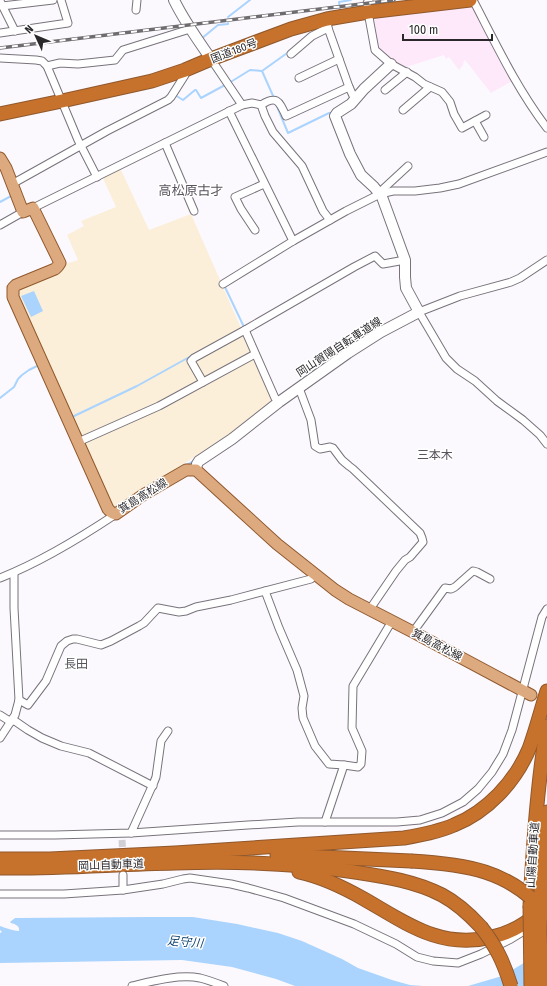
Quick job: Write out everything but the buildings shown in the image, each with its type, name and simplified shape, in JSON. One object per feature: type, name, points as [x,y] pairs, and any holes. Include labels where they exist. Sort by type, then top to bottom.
[{"type":"highway","name":"国道180号","points":[[0,114],[152,81],[291,29],[327,23],[368,6],[471,0]]},
{"type":"highway","points":[[176,853],[404,838],[432,833],[455,825],[472,816],[488,804],[498,795],[515,774],[528,750],[547,691]]},
{"type":"highway","name":"山陽自動車道","points":[[531,986],[530,906],[532,850],[537,797],[547,726]]},
{"type":"highway","name":"山陽自動車道","points":[[542,986],[540,932],[541,888],[547,812]]},
{"type":"highway","points":[[176,853],[270,855],[411,861],[458,865],[488,873],[518,888],[535,901],[547,916]]},
{"type":"highway","name":"岡山自動車道","points":[[0,859],[176,853]]},
{"type":"highway","points":[[222,862],[279,868],[318,877],[353,893],[412,926],[432,934],[454,939],[481,939],[507,932],[536,915],[547,903]]},
{"type":"highway","points":[[222,862],[307,866],[362,873],[401,880],[420,886],[443,896],[459,906],[482,927],[498,953],[510,986]]},
{"type":"highway","name":"岡山自動車道","points":[[0,868],[51,868],[222,862]]},
{"type":"main road","points":[[174,0],[190,29],[212,59]]},
{"type":"main road","points":[[391,64],[364,89],[352,104],[337,113],[335,116],[356,167],[364,178],[380,193],[405,260],[404,277],[406,288],[418,311]]},
{"type":"main road","name":"箕島高松線","points":[[0,158],[6,168],[12,184],[59,259],[60,263],[55,269],[16,285],[13,288],[13,297],[108,509],[113,513],[186,470],[196,470],[277,544],[335,590],[349,599],[526,693]]},
{"type":"main road","name":"岡山賀陽自転車道線","points":[[196,470],[199,461],[232,439],[278,401],[364,342],[418,311]]},
{"type":"street","points":[[15,31],[1,3],[52,0]]},
{"type":"street","points":[[0,33],[68,23],[61,0]]},
{"type":"street","points":[[136,10],[137,0]]},
{"type":"street","points":[[471,0],[520,89],[547,128]]},
{"type":"street","points":[[368,6],[375,50],[391,64],[407,72],[430,87],[442,92],[462,128],[486,115]]},
{"type":"street","points":[[291,54],[319,32],[327,23],[355,100]]},
{"type":"street","points":[[47,66],[60,63],[78,64],[115,60],[123,50],[190,29]]},
{"type":"street","points":[[0,58],[42,61],[47,66],[78,140],[97,177]]},
{"type":"street","points":[[212,59],[242,105]]},
{"type":"street","points":[[299,78],[339,59]]},
{"type":"street","points":[[12,184],[107,131],[168,100],[185,74],[184,70]]},
{"type":"street","points":[[386,90],[407,72]]},
{"type":"street","points":[[0,225],[242,105],[252,103],[261,105],[268,100],[275,100],[280,105],[286,116],[349,87]]},
{"type":"street","points":[[403,110],[430,87]]},
{"type":"street","points":[[261,105],[273,132],[302,166],[323,211],[329,219]]},
{"type":"street","points":[[229,111],[292,240]]},
{"type":"street","points":[[475,121],[484,138]]},
{"type":"street","points":[[165,143],[194,211]]},
{"type":"street","points":[[224,284],[292,240],[380,193],[393,191],[414,191],[459,184],[547,152]]},
{"type":"street","points":[[380,193],[408,166]]},
{"type":"street","points":[[255,230],[241,209],[236,197],[264,184]]},
{"type":"street","points":[[203,382],[191,361],[194,358],[375,256],[383,264],[405,260]]},
{"type":"street","points":[[547,260],[520,278],[511,282],[460,296],[418,311],[446,358],[452,365],[475,381],[497,401],[523,420],[540,435],[547,444]]},
{"type":"street","points":[[245,330],[278,401]]},
{"type":"street","points":[[78,442],[159,406],[256,354]]},
{"type":"street","points":[[299,388],[311,420],[316,446],[320,449],[330,447],[333,448],[342,460],[387,501],[420,534],[422,538],[423,542],[396,571],[370,609]]},
{"type":"street","points":[[0,578],[38,561],[97,526],[113,513]]},
{"type":"street","points":[[413,632],[445,588],[451,589],[455,587],[472,572],[477,572],[490,579]]},
{"type":"street","points":[[0,738],[12,720],[19,700],[14,608],[14,573]]},
{"type":"street","points":[[19,700],[28,705],[46,681],[61,646],[70,640],[77,639],[101,644],[111,641],[144,623],[158,608],[179,612],[186,611],[311,579],[315,574]]},
{"type":"street","points":[[265,591],[297,670],[304,696],[302,708],[303,718],[315,746],[329,764],[358,767],[361,764],[362,750],[352,728],[353,686],[392,621]]},
{"type":"street","points":[[0,835],[122,837],[131,833],[248,825],[325,822],[397,822],[420,820],[442,813],[471,796],[486,781],[498,764],[507,745],[526,693],[542,617],[547,609]]},
{"type":"street","points":[[0,715],[60,746],[90,753],[152,786]]},
{"type":"street","points":[[131,833],[156,777],[161,741],[168,731]]},
{"type":"street","points":[[325,822],[344,765]]},
{"type":"street","points":[[123,875],[123,890]]},
{"type":"street","points":[[0,894],[64,894],[123,890],[190,878],[220,882],[284,898],[354,924],[396,944],[417,957],[439,962],[458,963],[481,954],[511,939],[547,916]]},
{"type":"street","points":[[132,986],[162,980],[189,977],[201,978],[224,986]]},
{"type":"shaded area","points":[[472,5],[512,81],[491,93],[465,60],[459,70],[449,57],[446,59],[444,55],[403,68],[392,62],[377,46],[371,17]]},
{"type":"shaded area","points":[[120,168],[149,230],[191,214],[252,353],[156,405],[83,438],[78,436],[14,290],[62,265],[78,260],[67,235],[84,226],[81,221],[116,207],[102,176]]},
{"type":"shaded area","points":[[255,356],[275,400],[228,436],[111,509],[84,449],[86,443],[160,407]]},
{"type":"water","points":[[34,291],[43,311],[31,317],[21,296]]},
{"type":"water","name":"足守川","points":[[193,917],[237,924],[278,933],[302,941],[358,968],[410,985],[423,986],[295,986],[276,979],[232,967],[182,960],[0,963],[0,933],[2,932],[0,930],[0,926],[19,931],[16,925],[10,922],[15,918]]},
{"type":"water","points":[[547,949],[547,986],[468,986],[502,976]]},
{"type":"waterway","points":[[228,17],[250,0]]},
{"type":"waterway","points":[[340,11],[339,2],[351,0]]},
{"type":"waterway","points":[[201,39],[218,25],[228,23]]},
{"type":"waterway","points":[[229,83],[250,70],[262,71],[290,51]]},
{"type":"waterway","points":[[262,71],[274,98]]},
{"type":"waterway","points":[[175,95],[183,100],[196,90],[201,98],[225,85]]},
{"type":"waterway","points":[[276,104],[288,133],[329,113],[332,113]]},
{"type":"waterway","points":[[0,202],[13,195]]},
{"type":"waterway","points":[[224,285],[244,327],[242,328]]},
{"type":"waterway","points":[[71,415],[72,417],[137,386],[193,355]]},
{"type":"waterway","points":[[0,398],[14,387],[22,375],[39,365]]},
{"type":"waterway","points":[[186,465],[195,461]]},
{"type":"waterway","points":[[63,543],[88,528]]},
{"type":"tunnel","points":[[122,840],[123,857]]},
{"type":"railway","points":[[0,48],[394,0]]},
{"type":"district","name":"高松原古才","points":[[191,190]]},
{"type":"district","name":"三本木","points":[[435,455]]},
{"type":"district","name":"長田","points":[[76,664]]}]
